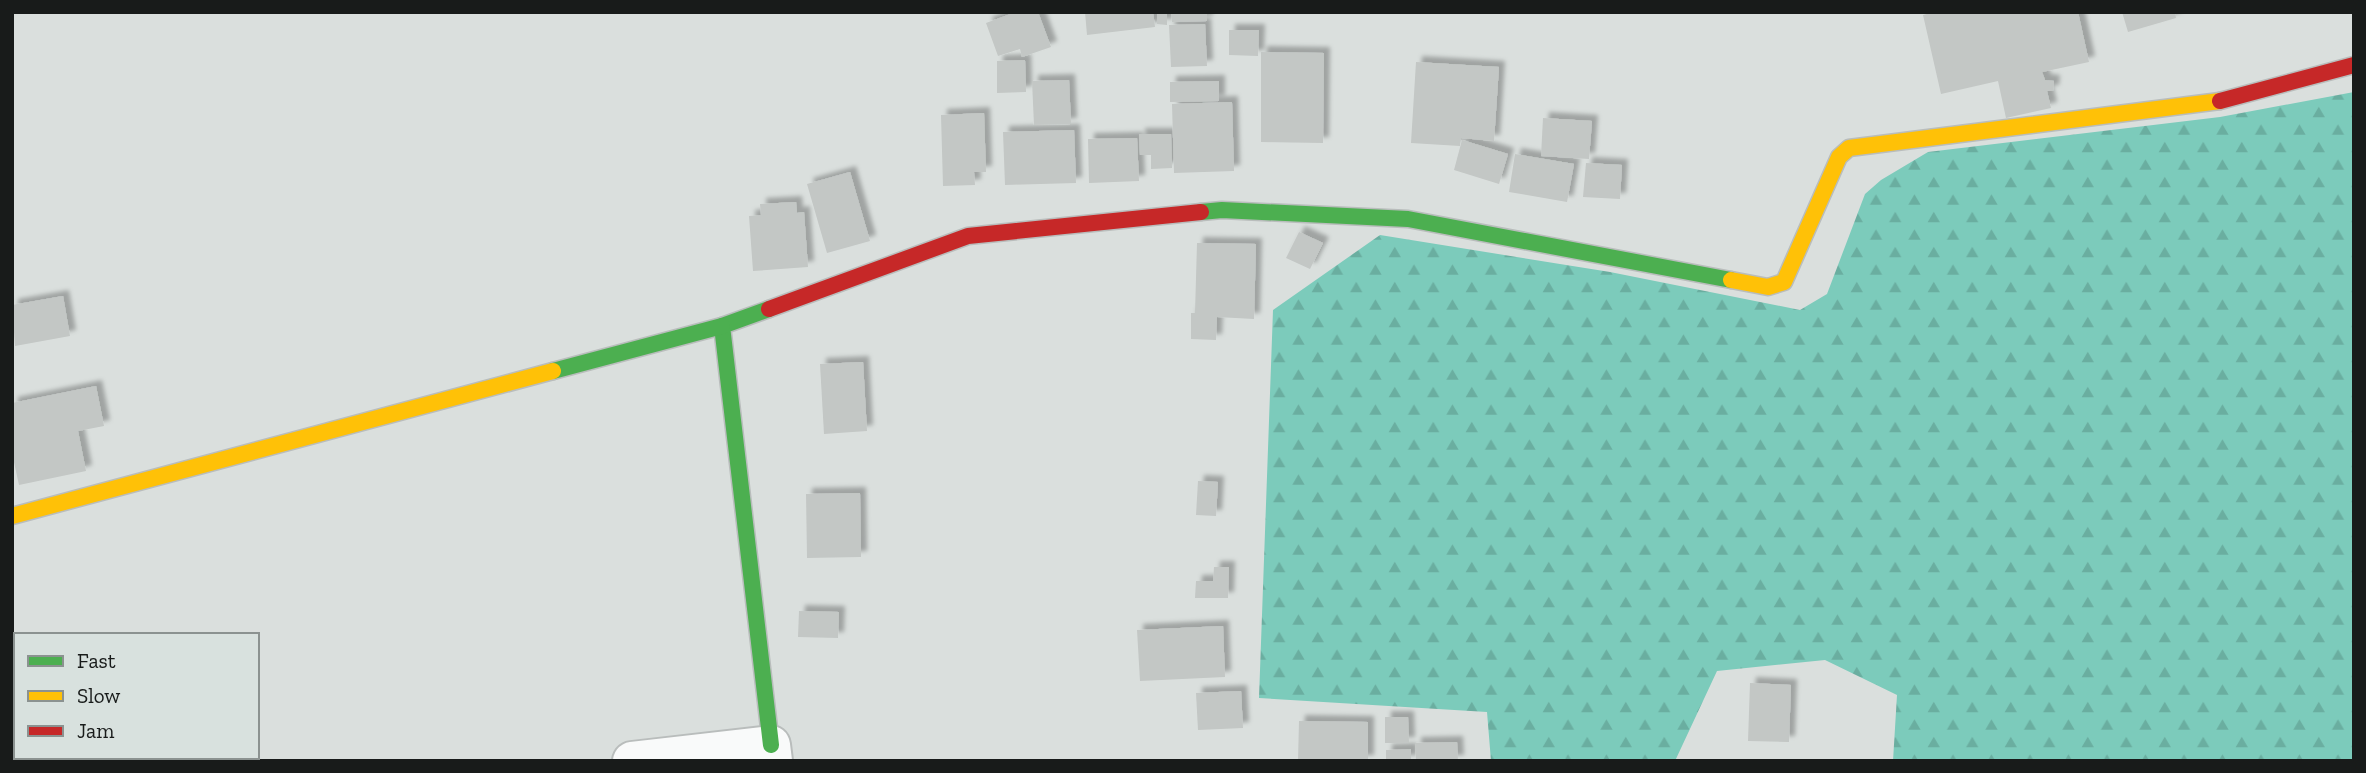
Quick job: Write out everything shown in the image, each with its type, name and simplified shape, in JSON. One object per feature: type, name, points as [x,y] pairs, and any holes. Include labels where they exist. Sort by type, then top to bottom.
[{"type":"street","points":[[12,516],[722,326],[968,236],[1222,210],[1408,219],[1768,287],[1784,282],[1839,157],[1849,148],[1863,144],[2214,102],[2354,65]]},
{"type":"street","points":[[632,761],[772,753],[722,326]]},
{"type":"green space","points":[[2354,92],[2354,761],[1893,761],[1897,695],[1825,660],[1717,671],[1675,761],[1491,761],[1487,712],[1259,698],[1273,310],[1380,235],[1610,272],[1800,310],[1827,294],[1865,194],[1881,180],[1928,152],[2220,117]]},
{"type":"building","points":[[1016,12],[1038,12],[1051,47],[1022,57],[1020,49],[998,56],[986,23]]},
{"type":"building","points":[[1085,12],[1153,12],[1155,27],[1087,35]]},
{"type":"building","points":[[1157,12],[1167,12],[1167,25],[1157,24]]},
{"type":"building","points":[[1171,12],[1207,12],[1207,21],[1172,22]]},
{"type":"building","points":[[1934,12],[2078,12],[2089,62],[2042,72],[2045,80],[2054,81],[2053,91],[2047,91],[2051,108],[2006,118],[1998,81],[1941,94],[1923,15]]},
{"type":"building","points":[[2122,12],[2175,12],[2176,18],[2128,32]]},
{"type":"building","points":[[1205,24],[1207,66],[1171,67],[1169,25]]},
{"type":"building","points":[[1229,30],[1259,30],[1258,56],[1229,55]]},
{"type":"building","points":[[1261,52],[1324,53],[1323,143],[1261,142]]},
{"type":"building","points":[[1025,60],[1026,92],[997,93],[997,61]]},
{"type":"building","points":[[1416,62],[1499,67],[1494,141],[1461,138],[1460,146],[1411,143]]},
{"type":"building","points":[[1069,80],[1071,124],[1034,125],[1032,81]]},
{"type":"building","points":[[1219,81],[1219,101],[1170,102],[1170,82]]},
{"type":"building","points":[[1232,102],[1234,171],[1174,173],[1172,104]]},
{"type":"building","points":[[984,113],[986,172],[974,172],[975,185],[943,186],[941,115]]},
{"type":"building","points":[[1543,118],[1592,121],[1589,159],[1541,156]]},
{"type":"building","points":[[1074,130],[1076,183],[1005,185],[1003,132]]},
{"type":"building","points":[[1139,134],[1171,134],[1172,168],[1151,169],[1151,155],[1140,155]]},
{"type":"building","points":[[1137,138],[1139,181],[1089,183],[1088,139]]},
{"type":"building","points":[[1462,140],[1508,154],[1499,184],[1454,170]]},
{"type":"building","points":[[1515,154],[1574,164],[1567,202],[1509,192]]},
{"type":"building","points":[[1586,163],[1622,165],[1620,199],[1583,197]]},
{"type":"building","points":[[850,172],[870,241],[827,253],[807,184]]},
{"type":"building","points":[[796,202],[797,213],[804,212],[808,267],[753,271],[749,216],[761,215],[760,204]]},
{"type":"building","points":[[1299,232],[1323,243],[1310,269],[1286,258]]},
{"type":"building","points":[[1197,243],[1256,244],[1254,319],[1217,317],[1216,340],[1191,339],[1191,313],[1195,313]]},
{"type":"building","points":[[63,296],[70,336],[15,346],[12,305]]},
{"type":"building","points":[[863,362],[867,431],[824,434],[820,364]]},
{"type":"building","points":[[96,386],[104,426],[78,431],[86,471],[19,485],[12,453],[12,403]]},
{"type":"building","points":[[1198,481],[1218,482],[1216,516],[1196,515]]},
{"type":"building","points":[[860,493],[861,557],[807,558],[806,494]]},
{"type":"building","points":[[1214,567],[1229,567],[1228,598],[1195,598],[1196,581],[1213,581]]},
{"type":"building","points":[[799,611],[839,612],[838,638],[798,637]]},
{"type":"building","points":[[1223,626],[1225,677],[1140,681],[1137,630]]},
{"type":"building","points":[[1750,683],[1791,685],[1789,742],[1748,741]]},
{"type":"building","points":[[1241,691],[1243,728],[1198,730],[1196,693]]},
{"type":"building","points":[[1385,717],[1408,717],[1409,743],[1385,743]]},
{"type":"building","points":[[1299,721],[1368,722],[1368,761],[1298,761]]},
{"type":"building","points":[[1457,742],[1458,761],[1416,761],[1415,743]]},
{"type":"building","points":[[1411,749],[1411,761],[1386,761],[1386,750]]},
{"type":"traffic: fast","points":[[1201,212],[1222,210],[1408,219],[1731,280]]},
{"type":"traffic: fast","points":[[769,309],[722,326],[771,745]]},
{"type":"traffic: fast","points":[[553,371],[722,326]]},
{"type":"traffic: slow","points":[[1731,280],[1768,287],[1784,282],[1839,157],[1849,148],[2220,101]]},
{"type":"traffic: slow","points":[[12,516],[553,371]]},
{"type":"traffic: jam","points":[[2220,101],[2354,65]]},
{"type":"traffic: jam","points":[[769,309],[968,236],[1201,212]]}]
